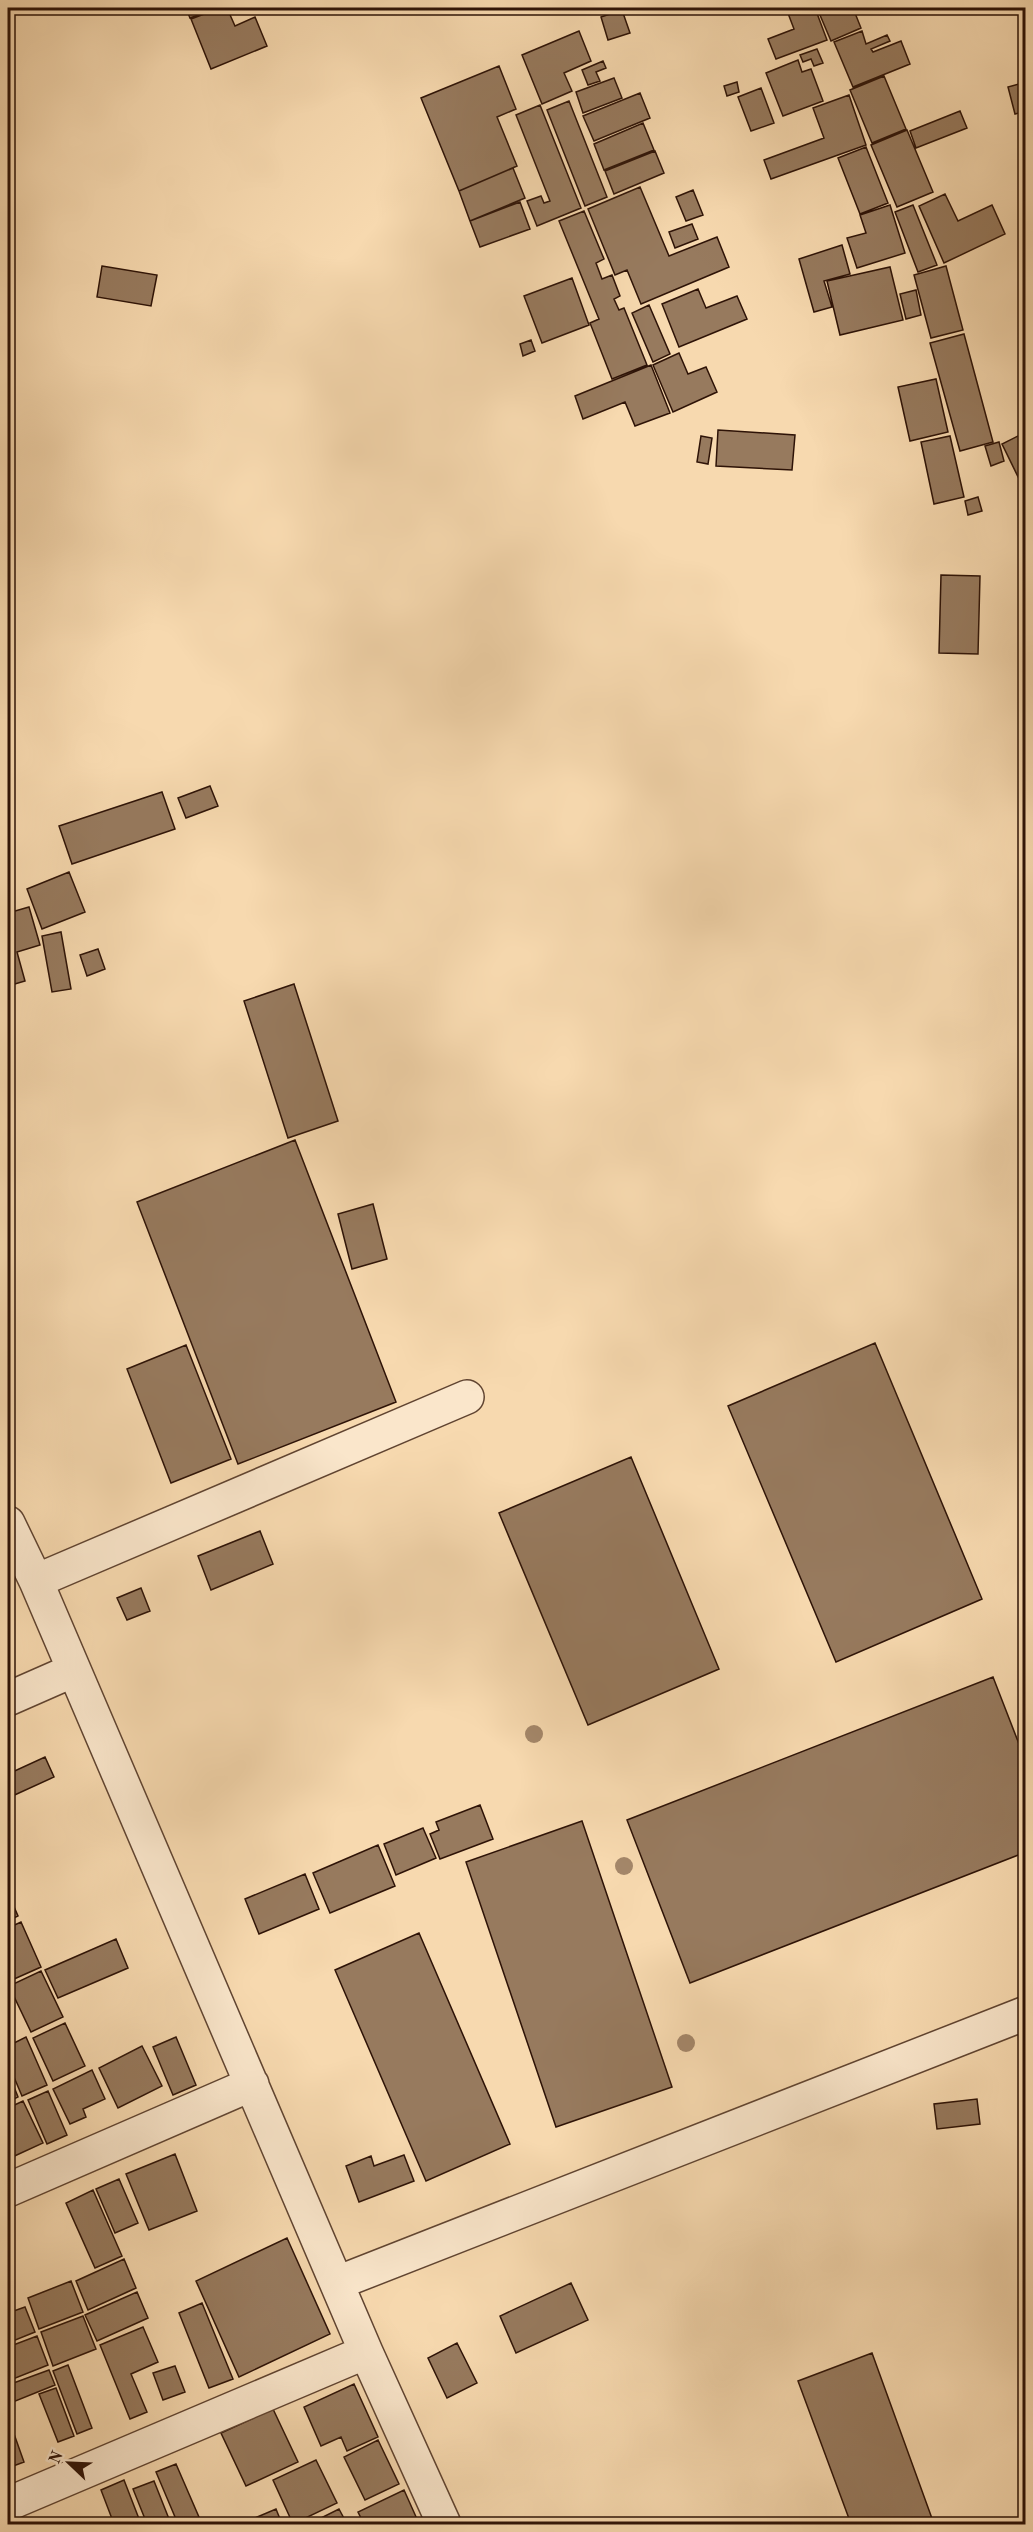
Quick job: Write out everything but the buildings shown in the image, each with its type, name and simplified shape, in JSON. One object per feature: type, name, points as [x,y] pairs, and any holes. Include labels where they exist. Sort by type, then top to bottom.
[{"type":"street","points":[[36,1581],[467,1397]]},
{"type":"street","points":[[8,1523],[36,1581],[366,2352],[444,2524]]},
{"type":"street","points":[[8,1699],[74,1670]]},
{"type":"street","points":[[337,2283],[1026,2013]]},
{"type":"street","points":[[8,2190],[252,2084]]},
{"type":"street","points":[[8,2504],[366,2352]]}]
